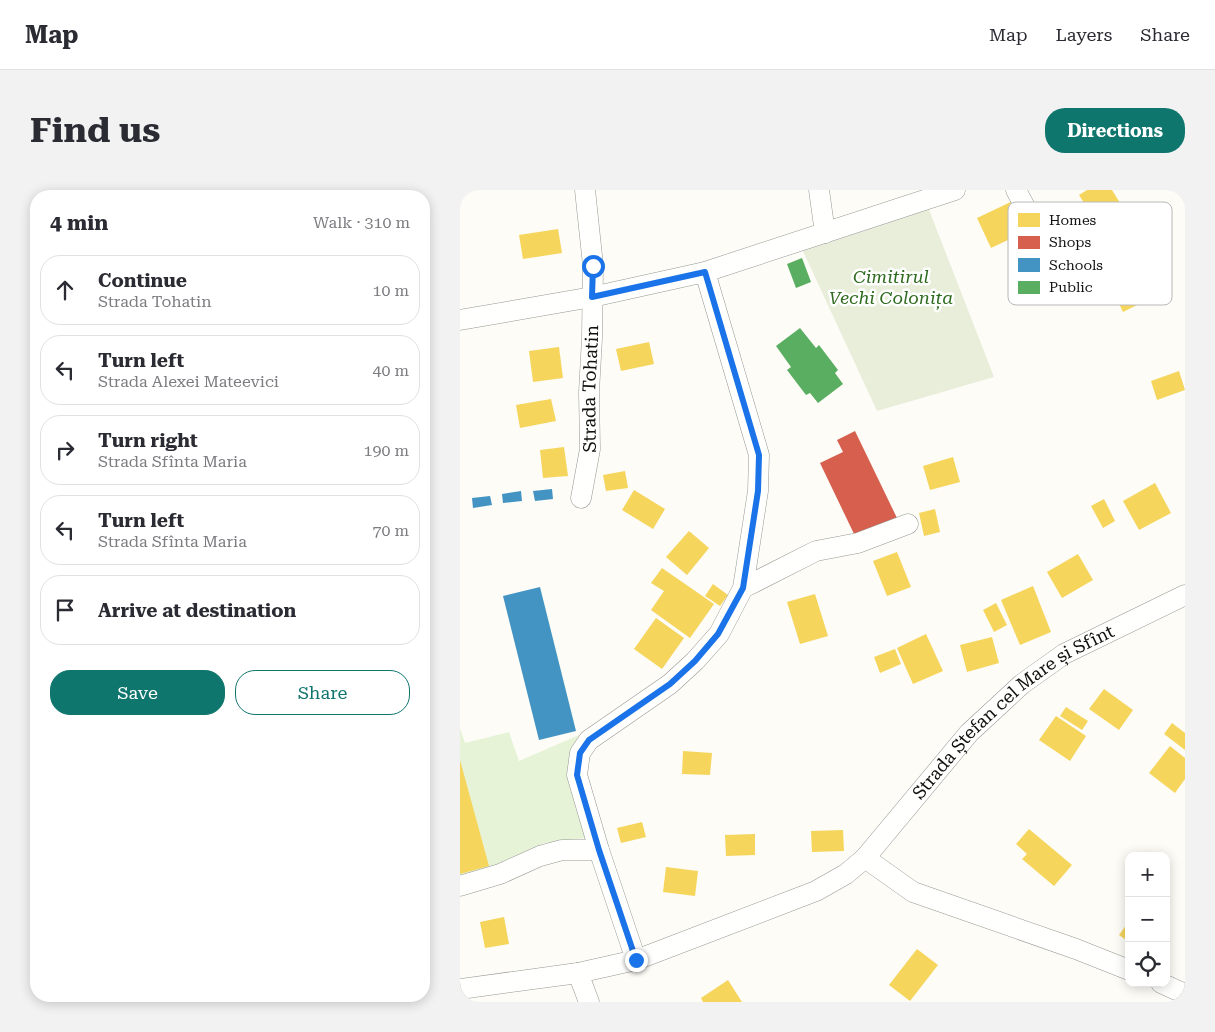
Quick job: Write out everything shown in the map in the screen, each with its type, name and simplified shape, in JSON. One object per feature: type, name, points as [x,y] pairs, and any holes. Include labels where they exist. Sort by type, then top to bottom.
[{"type":"street","name":"Strada Tohatin","points":[[581,498],[590,449],[593,266],[585,190]]},
{"type":"street","points":[[819,190],[825,233]]},
{"type":"street","points":[[460,320],[592,297],[705,272],[955,190]]},
{"type":"street","points":[[1016,190],[1022,202]]},
{"type":"street","points":[[636,960],[599,850],[577,775],[580,753],[589,740],[670,684],[695,661],[718,634],[743,588],[758,491],[759,455],[705,272]]},
{"type":"street","points":[[743,588],[816,551],[858,543],[908,524]]},
{"type":"street","name":"Strada Ștefan cel Mare și Sfînt","points":[[460,989],[488,994],[636,960],[816,891],[846,874],[865,858],[969,733],[1022,684],[1064,654],[1185,595]]},
{"type":"street","points":[[460,886],[500,874],[540,856],[562,850],[599,850]]},
{"type":"street","points":[[865,858],[912,892],[1076,949],[1125,968]]},
{"type":"street","points":[[578,973],[589,1002]]},
{"type":"street","points":[[1170,987],[1185,994]]},
{"type":"green space","name":"Cimitirul Vechi Colonița","points":[[928,207],[994,377],[877,411],[802,249]]},
{"type":"green space","points":[[460,728],[465,743],[509,732],[519,761],[579,735],[568,781],[585,838],[544,843],[490,871],[460,879]]},
{"type":"building: Homes","points":[[1087,190],[1112,190],[1119,202],[1083,202],[1079,195]]},
{"type":"building: Homes","points":[[1008,203],[1008,240],[991,248],[977,218]]},
{"type":"building: Homes","points":[[558,229],[562,253],[523,259],[519,235]]},
{"type":"building: Homes","points":[[1120,305],[1137,305],[1123,312]]},
{"type":"building: Homes","points":[[649,342],[654,364],[621,371],[616,349]]},
{"type":"building: Homes","points":[[559,347],[563,378],[533,382],[529,351]]},
{"type":"building: Homes","points":[[1179,371],[1185,390],[1157,400],[1151,381]]},
{"type":"building: Homes","points":[[551,399],[556,421],[520,428],[516,405]]},
{"type":"building: Homes","points":[[564,447],[568,476],[543,478],[540,450]]},
{"type":"building: Homes","points":[[953,457],[960,482],[930,490],[923,466]]},
{"type":"building: Homes","points":[[625,471],[628,488],[606,491],[603,475]]},
{"type":"building: Homes","points":[[1155,483],[1171,513],[1139,530],[1123,501]]},
{"type":"building: Homes","points":[[634,490],[665,509],[653,529],[622,510]]},
{"type":"building: Homes","points":[[1104,499],[1115,521],[1103,528],[1091,506]]},
{"type":"building: Homes","points":[[935,509],[940,532],[924,536],[919,513]]},
{"type":"building: Homes","points":[[689,531],[709,548],[687,575],[666,557]]},
{"type":"building: Homes","points":[[897,552],[911,587],[887,596],[873,561]]},
{"type":"building: Homes","points":[[1078,554],[1093,580],[1062,598],[1047,572]]},
{"type":"building: Homes","points":[[662,568],[714,604],[690,638],[651,610],[664,591],[651,583]]},
{"type":"building: Homes","points":[[713,584],[728,595],[720,606],[705,596]]},
{"type":"building: Homes","points":[[1033,586],[1051,632],[1020,645],[1001,600]]},
{"type":"building: Homes","points":[[815,594],[828,636],[800,644],[787,602]]},
{"type":"building: Homes","points":[[996,603],[1007,625],[994,632],[983,610]]},
{"type":"building: Homes","points":[[656,618],[684,638],[662,669],[634,649]]},
{"type":"building: Homes","points":[[926,634],[943,671],[913,684],[897,648]]},
{"type":"building: Homes","points":[[992,637],[999,663],[967,672],[960,645]]},
{"type":"building: Homes","points":[[895,649],[901,664],[880,673],[874,657]]},
{"type":"building: Homes","points":[[1104,689],[1133,710],[1119,730],[1089,709]]},
{"type":"building: Homes","points":[[1066,707],[1088,721],[1082,730],[1060,716]]},
{"type":"building: Homes","points":[[1056,716],[1086,736],[1070,761],[1039,740]]},
{"type":"building: Homes","points":[[1172,723],[1185,733],[1185,750],[1164,734]]},
{"type":"building: Homes","points":[[1170,746],[1185,758],[1185,779],[1175,793],[1149,773]]},
{"type":"building: Homes","points":[[683,751],[712,753],[710,775],[682,774]]},
{"type":"building: Homes","points":[[460,760],[489,866],[460,874]]},
{"type":"building: Homes","points":[[642,822],[646,837],[621,843],[617,828]]},
{"type":"building: Homes","points":[[1029,829],[1072,865],[1054,886],[1022,859],[1027,854],[1016,844]]},
{"type":"building: Homes","points":[[843,830],[844,851],[812,852],[811,831]]},
{"type":"building: Homes","points":[[755,834],[755,855],[726,856],[725,835]]},
{"type":"building: Homes","points":[[666,867],[698,871],[695,896],[663,892]]},
{"type":"building: Homes","points":[[504,917],[509,944],[485,948],[480,922]]},
{"type":"building: Homes","points":[[1125,927],[1125,939],[1119,935]]},
{"type":"building: Homes","points":[[917,949],[938,965],[910,1001],[889,985]]},
{"type":"building: Homes","points":[[728,980],[742,1002],[703,1002],[701,998]]},
{"type":"building: Shops","points":[[855,431],[897,518],[856,538],[820,463],[843,452],[837,440]]},
{"type":"building: Schools","points":[[552,489],[553,499],[535,501],[533,491]]},
{"type":"building: Schools","points":[[521,491],[522,501],[503,503],[502,494]]},
{"type":"building: Schools","points":[[490,496],[492,505],[473,508],[472,498]]},
{"type":"building: Schools","points":[[540,587],[576,731],[539,740],[503,596]]},
{"type":"building: Public","points":[[802,258],[811,282],[796,288],[787,264]]},
{"type":"building: Public","points":[[800,328],[816,348],[819,345],[838,370],[835,373],[843,384],[818,403],[810,393],[806,395],[787,370],[791,367],[776,346]]},
{"type":"route","points":[[593,266],[592,297],[705,272],[759,455],[758,491],[743,588],[718,634],[695,661],[670,684],[589,740],[580,753],[577,775],[599,850],[636,960]]}]
